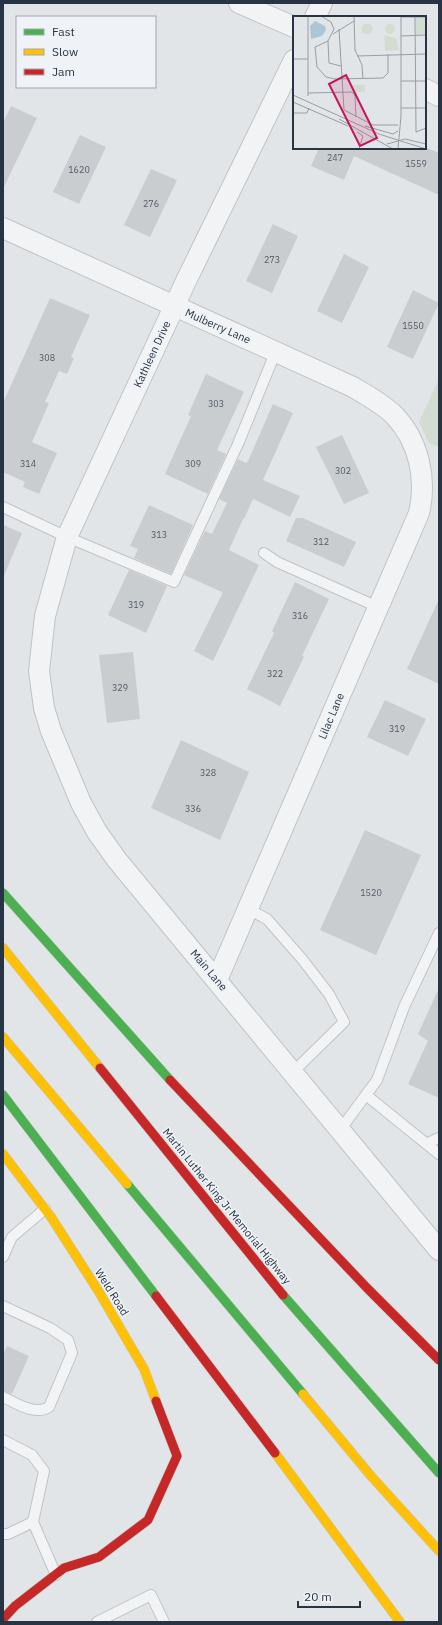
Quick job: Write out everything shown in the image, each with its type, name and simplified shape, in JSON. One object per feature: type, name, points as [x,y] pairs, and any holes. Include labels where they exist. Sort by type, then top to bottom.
[{"type":"main road","points":[[3,893],[147,1056],[367,1288],[439,1360]]},
{"type":"main road","name":"Martin Luther King Jr Memorial Highway","points":[[3,948],[287,1300],[439,1473]]},
{"type":"main road","points":[[3,1037],[371,1476],[439,1551]]},
{"type":"main road","points":[[3,1095],[280,1459],[400,1622]]},
{"type":"main road","name":"Weld Road","points":[[3,1154],[45,1210],[99,1292],[144,1369],[177,1456],[148,1520],[99,1557],[64,1568],[56,1575]]},
{"type":"main road","points":[[3,1618],[15,1606],[56,1575]]},
{"type":"street","points":[[239,3],[293,27]]},
{"type":"street","points":[[316,16],[322,3]]},
{"type":"street","name":"Kathleen Drive","points":[[40,658],[45,616],[67,537],[174,306],[293,62]]},
{"type":"street","points":[[426,90],[439,96]]},
{"type":"street","name":"Mulberry Lane","points":[[3,228],[353,387],[394,415],[414,448]]},
{"type":"street","name":"Lilac Lane","points":[[217,980],[419,513],[423,496],[421,468],[414,448]]},
{"type":"street","name":"Main Lane","points":[[40,658],[40,678],[44,708],[51,731],[81,803],[97,832],[117,860],[439,1250]]},
{"type":"lane","points":[[3,507],[67,537],[174,582],[238,444],[276,351]]},
{"type":"lane","points":[[264,553],[277,562],[378,607]]},
{"type":"lane","points":[[248,909],[267,919],[302,958],[329,994],[344,1022],[293,1072]]},
{"type":"lane","points":[[340,1130],[377,1080],[404,1007],[439,933]]},
{"type":"lane","points":[[366,1095],[428,1143],[439,1154]]},
{"type":"lane","points":[[428,1143],[439,1138]]},
{"type":"lane","points":[[3,1257],[12,1237],[23,1226],[45,1210]]},
{"type":"lane","points":[[3,1306],[50,1328],[68,1340],[72,1353],[49,1408],[44,1410],[32,1410],[3,1397]]},
{"type":"lane","points":[[3,1440],[32,1455],[44,1471],[34,1522],[56,1575]]},
{"type":"lane","points":[[3,1534],[8,1534],[34,1522]]},
{"type":"lane","points":[[97,1622],[151,1595],[164,1622]]},
{"type":"lane","points":[[3,1600],[15,1606]]},
{"type":"shaded area","points":[[439,379],[439,447],[429,443],[419,422]]},
{"type":"building","points":[[11,106],[37,118],[3,189],[3,123]]},
{"type":"building","points":[[80,135],[106,147],[79,204],[53,192]]},
{"type":"building","points":[[427,148],[439,153],[439,195],[354,156],[344,180],[311,166],[319,149]]},
{"type":"building","points":[[151,169],[177,180],[150,237],[124,225]]},
{"type":"building","points":[[273,224],[298,236],[272,293],[246,281]]},
{"type":"building","points":[[344,254],[369,267],[342,323],[317,311]]},
{"type":"building","points":[[413,290],[439,303],[413,359],[387,347]]},
{"type":"building","points":[[50,298],[90,315],[71,357],[74,358],[67,374],[59,371],[45,402],[49,403],[32,442],[57,453],[39,494],[23,487],[25,482],[3,472],[3,403]]},
{"type":"building","points":[[206,374],[244,392],[217,450],[226,454],[208,494],[165,474],[191,416],[188,415]]},
{"type":"building","points":[[273,404],[293,413],[263,480],[300,496],[290,517],[253,499],[229,550],[259,565],[213,661],[194,651],[222,592],[184,575],[205,531],[212,534],[227,503],[219,499],[238,459],[246,463],[248,461]]},
{"type":"building","points":[[342,435],[369,493],[344,504],[316,447]]},
{"type":"building","points":[[149,505],[193,525],[171,574],[134,558],[138,549],[130,546]]},
{"type":"building","points":[[296,518],[303,518],[356,542],[344,567],[286,541]]},
{"type":"building","points":[[3,525],[22,533],[3,578]]},
{"type":"building","points":[[129,570],[167,586],[146,633],[108,615]]},
{"type":"building","points":[[295,582],[329,599],[302,656],[304,657],[280,706],[247,689],[274,633],[272,631]]},
{"type":"building","points":[[439,599],[439,684],[407,669]]},
{"type":"building","points":[[133,652],[140,719],[107,723],[99,655]]},
{"type":"building","points":[[385,700],[426,719],[408,756],[367,737]]},
{"type":"building","points":[[181,740],[249,772],[220,840],[151,808]]},
{"type":"building","points":[[365,830],[421,855],[376,955],[320,930]]},
{"type":"building","points":[[439,988],[439,1098],[408,1084],[428,1041],[418,1034]]},
{"type":"building","points":[[7,1346],[29,1356],[12,1394],[3,1391],[3,1355]]},
{"type":"traffic: fast","points":[[3,893],[170,1080]]},
{"type":"traffic: fast","points":[[3,1095],[156,1296]]},
{"type":"traffic: fast","points":[[127,1184],[303,1394]]},
{"type":"traffic: fast","points":[[283,1295],[439,1473]]},
{"type":"traffic: slow","points":[[3,948],[100,1068]]},
{"type":"traffic: slow","points":[[3,1037],[127,1184]]},
{"type":"traffic: slow","points":[[3,1154],[51,1217],[99,1292],[144,1369],[156,1401]]},
{"type":"traffic: slow","points":[[303,1394],[371,1476],[439,1551]]},
{"type":"traffic: slow","points":[[275,1453],[400,1622]]},
{"type":"traffic: jam","points":[[100,1068],[283,1295]]},
{"type":"traffic: jam","points":[[170,1080],[367,1288],[439,1360]]},
{"type":"traffic: jam","points":[[156,1296],[275,1453]]},
{"type":"traffic: jam","points":[[3,1619],[15,1606],[64,1568],[99,1557],[148,1520],[177,1456],[156,1401]]}]
